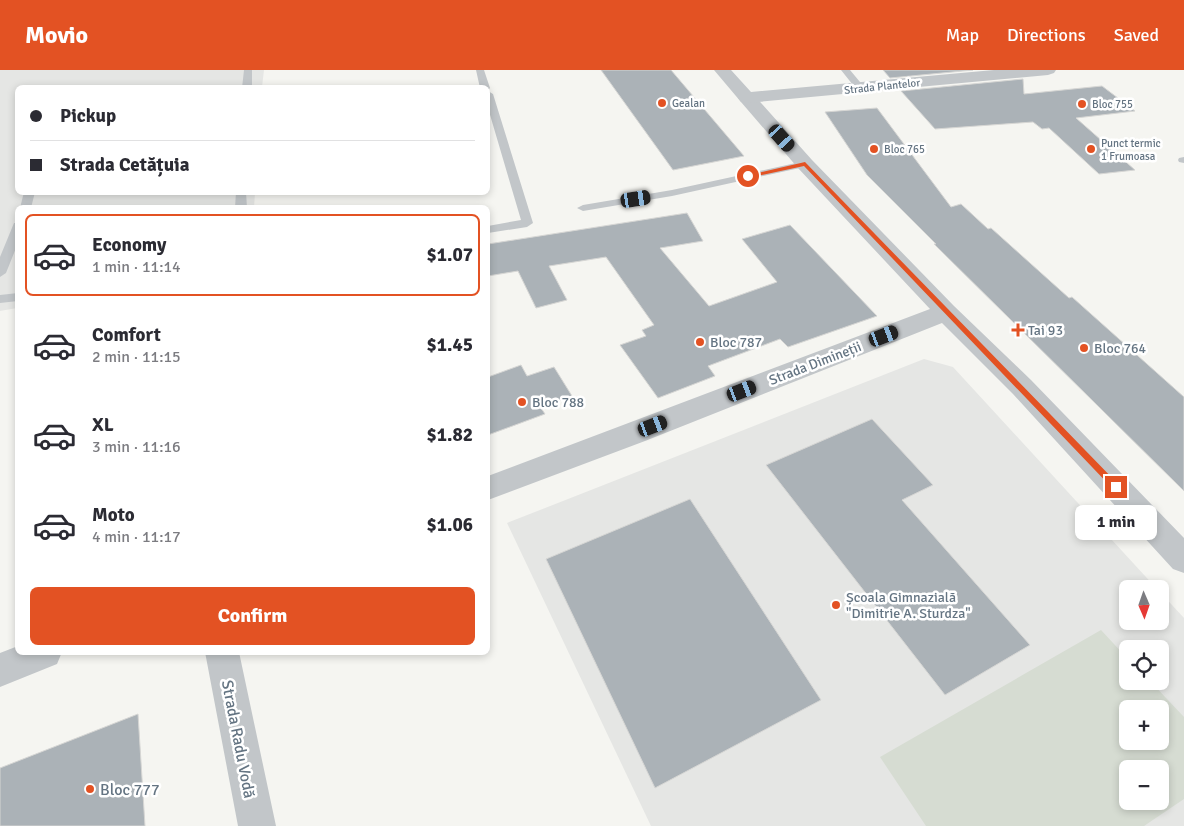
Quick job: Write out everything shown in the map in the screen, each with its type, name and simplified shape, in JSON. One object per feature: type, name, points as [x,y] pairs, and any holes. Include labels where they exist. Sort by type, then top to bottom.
[{"type":"street","points":[[722,70],[805,164],[946,312],[1022,387],[1184,559]]},
{"type":"street","name":"Strada Plantelor","points":[[747,98],[1048,70]]},
{"type":"street","name":"Strada Dimineții","points":[[490,487],[946,312]]},
{"type":"street","points":[[0,670],[38,655]]},
{"type":"street","name":"Strada Radu Vodă","points":[[223,655],[257,826]]},
{"type":"lane","points":[[247,85],[248,70]]},
{"type":"lane","points":[[480,70],[485,85]]},
{"type":"lane","points":[[845,70],[860,88]]},
{"type":"lane","points":[[490,100],[528,223],[490,229]]},
{"type":"lane","points":[[582,208],[672,193],[805,164]]},
{"type":"lane","points":[[0,273],[15,234]]},
{"type":"lane","points":[[0,299],[15,297]]},
{"type":"shaded area","points":[[0,70],[264,70],[262,85],[15,85],[15,195],[255,195],[254,205],[15,205],[15,308],[0,311]]},
{"type":"shaded area","name":"Școala Gimnazială \"Dimitrie A. Sturdza\"","points":[[924,359],[953,367],[1149,580],[1119,580],[1119,630],[1169,630],[1169,602],[1184,618],[1184,826],[651,826],[507,523]]},
{"type":"shaded area","points":[[1101,630],[1119,649],[1119,690],[1158,690],[1168,700],[1119,700],[1119,750],[1169,750],[1169,701],[1184,717],[1184,799],[1169,809],[1169,760],[1119,760],[1119,810],[1168,810],[1144,826],[926,826],[880,757]]},
{"type":"building","name":"Gealan","points":[[601,70],[671,70],[744,156],[673,170]]},
{"type":"building","points":[[883,70],[973,70],[890,78]]},
{"type":"building","points":[[1023,79],[1024,94],[1102,86],[1135,111],[1076,118],[1135,170],[1099,174],[1049,128],[1042,129],[1033,122],[935,129],[901,91]]},
{"type":"building","name":"Bloc 764","points":[[877,108],[951,207],[961,204],[988,229],[991,228],[1184,397],[1184,491],[934,244],[936,244],[867,175],[825,112]]},
{"type":"building","points":[[687,213],[703,241],[660,248],[709,306],[777,282],[742,239],[790,225],[877,316],[788,347],[780,339],[708,366],[715,376],[658,398],[620,345],[646,336],[642,330],[654,325],[606,257],[549,266],[567,300],[536,308],[518,271],[490,276],[490,244]]},
{"type":"building","name":"Bloc 788","points":[[521,365],[527,376],[554,367],[572,396],[541,408],[545,414],[490,434],[490,376]]},
{"type":"building","points":[[872,419],[933,485],[902,500],[1030,645],[945,695],[766,465]]},
{"type":"building","points":[[690,499],[821,700],[655,788],[546,559]]},
{"type":"building","name":"Bloc 777","points":[[138,714],[145,826],[0,826],[0,768]]},
{"type":"place","name":"Gealan","points":[[662,103]]},
{"type":"place","name":"Bloc 755","points":[[1082,104]]},
{"type":"place","name":"Bloc 765","points":[[874,149]]},
{"type":"place","name":"Punct termic 1 Frumoasa","points":[[1091,149]]},
{"type":"place","name":"Tai 93","points":[[1018,330]]},
{"type":"place","name":"Bloc 787","points":[[700,342]]},
{"type":"place","name":"Bloc 764","points":[[1084,348]]},
{"type":"place","name":"Bloc 788","points":[[522,402]]},
{"type":"place","name":"Școala Gimnazială \"Dimitrie A. Sturdza\"","points":[[836,605]]},
{"type":"place","name":"Bloc 777","points":[[90,789]]},
{"type":"route","points":[[748,176],[805,164],[853,212],[946,312],[1022,387],[1116,487]]}]
